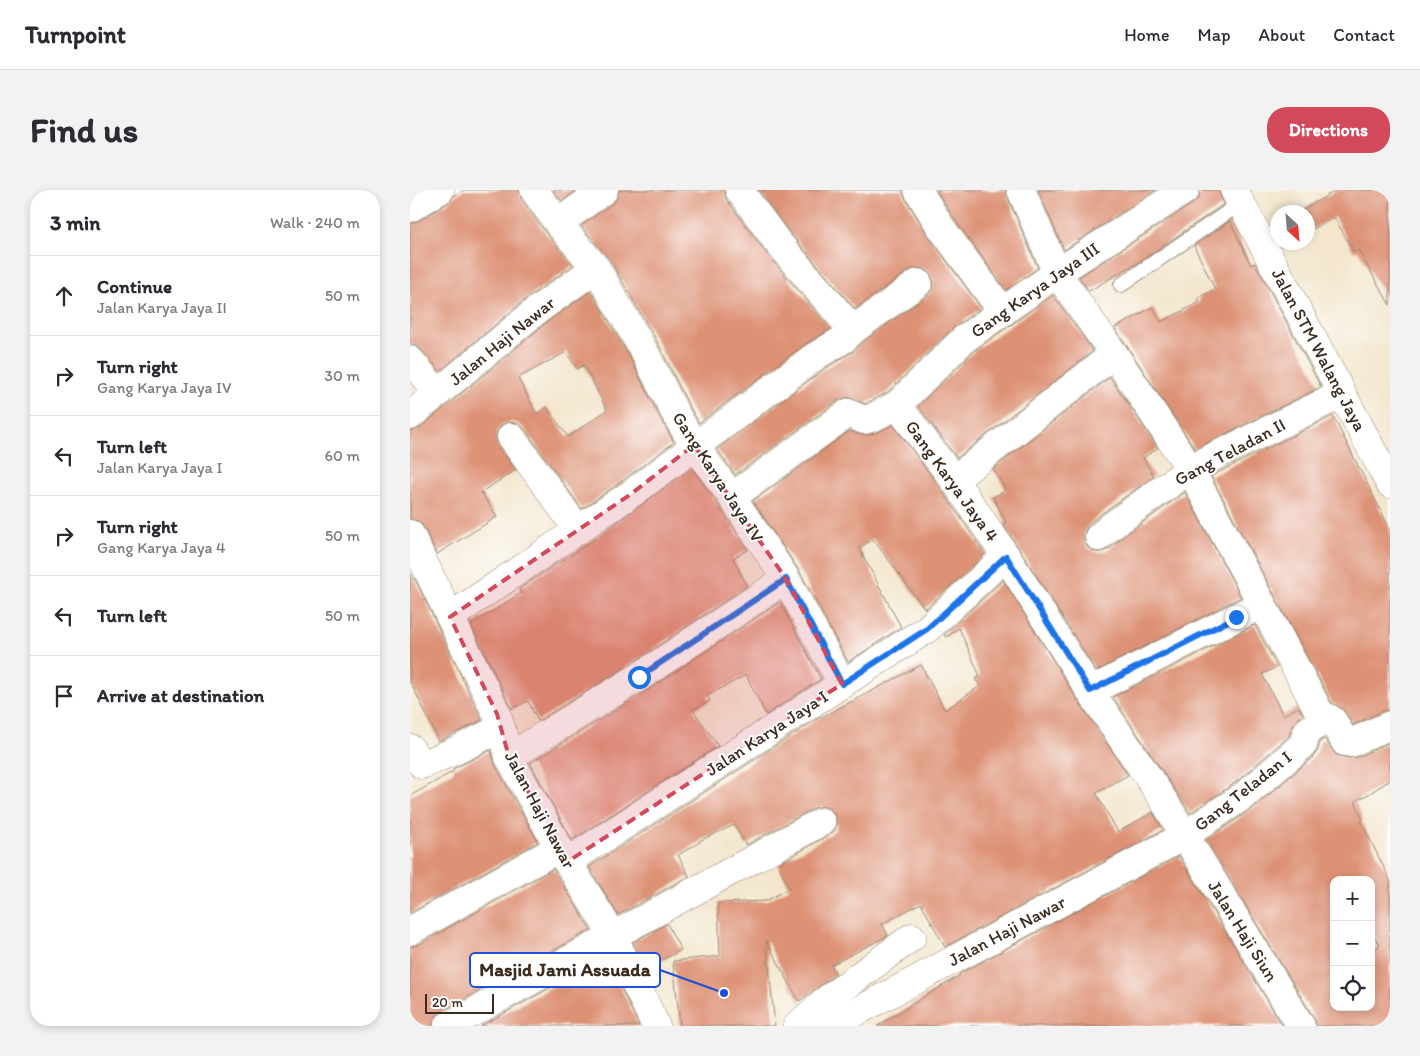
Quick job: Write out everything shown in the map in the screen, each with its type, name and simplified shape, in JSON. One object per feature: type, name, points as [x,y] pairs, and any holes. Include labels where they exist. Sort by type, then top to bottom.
[{"type":"street","points":[[410,208],[440,190]]},
{"type":"street","name":"Gang Karya Jaya IV","points":[[534,190],[558,223],[596,268],[644,351],[674,411],[694,445],[732,497],[786,579],[842,684]]},
{"type":"street","points":[[558,223],[604,190]]},
{"type":"street","points":[[739,190],[780,244],[853,330]]},
{"type":"street","points":[[918,190],[940,226],[1003,312]]},
{"type":"street","points":[[1021,190],[1057,273],[1114,354],[1190,469],[1324,721],[1329,718],[1333,721],[1345,742],[1351,742],[1390,725]]},
{"type":"street","name":"Gang Karya Jaya III","points":[[732,497],[848,413],[864,420],[897,405],[964,339],[1057,273],[1185,190]]},
{"type":"street","name":"Jalan STM Walang Jaya","points":[[1238,197],[1390,484]]},
{"type":"street","name":"Jalan Haji Nawar","points":[[410,416],[536,311],[596,268]]},
{"type":"street","points":[[450,617],[631,494],[694,445],[716,431],[814,357],[844,339],[853,330],[918,283]]},
{"type":"street","points":[[954,480],[1114,354]]},
{"type":"street","points":[[410,360],[438,393]]},
{"type":"street","name":"Gang Teladan II","points":[[1099,537],[1190,469],[1342,394]]},
{"type":"street","name":"Gang Karya Jaya 4","points":[[897,405],[954,480],[1006,556],[1090,691],[1164,801],[1184,836]]},
{"type":"street","points":[[511,437],[578,530]]},
{"type":"street","name":"Jalan Haji Nawar","points":[[410,534],[497,714],[509,757],[563,855],[613,936],[656,1026]]},
{"type":"street","name":"Jalan Karya Jaya I","points":[[410,932],[563,855],[842,684],[927,629],[1006,556]]},
{"type":"street","points":[[509,757],[639,677],[786,579]]},
{"type":"street","points":[[1090,691],[1262,604]]},
{"type":"street","name":"Gang Teladan I","points":[[1184,836],[1246,794],[1303,745],[1307,731],[1324,721]]},
{"type":"street","points":[[414,762],[457,750],[501,728]]},
{"type":"street","points":[[448,1026],[821,822]]},
{"type":"street","name":"Jalan Haji Nawar","points":[[830,1026],[1184,836]]},
{"type":"street","name":"Jalan Haji Siun","points":[[1184,836],[1301,1026]]},
{"type":"street","points":[[798,1026],[826,1000],[912,937]]},
{"type":"lane","points":[[1122,285],[1238,197]]},
{"type":"highlighted area","points":[[694,445],[786,579],[842,684],[567,862],[509,757],[497,714],[450,617],[631,494]]},
{"type":"building","points":[[464,190],[519,190],[521,199],[545,232],[573,265],[526,299],[440,371],[422,350],[410,345],[410,224],[448,203],[454,196]]},
{"type":"building","points":[[553,190],[577,190],[562,201]]},
{"type":"building","points":[[619,190],[724,190],[726,199],[766,253],[831,329],[805,344],[699,423],[658,343],[610,260],[581,226],[613,203],[618,197]]},
{"type":"building","points":[[758,190],[902,190],[927,234],[981,308],[953,328],[888,392],[865,404],[847,397],[839,400],[735,475],[717,449],[927,296],[932,290],[934,282],[930,273],[924,269],[916,268],[909,270],[855,309],[791,234]]},
{"type":"building","points":[[936,190],[1006,190],[1038,268],[1006,290],[953,217]]},
{"type":"building","points":[[1038,190],[1156,190],[1064,250]]},
{"type":"building","points":[[1200,190],[1218,190],[1224,204],[1140,261],[1089,291],[1079,277],[1194,203],[1199,198]]},
{"type":"building","points":[[1337,190],[1390,190],[1390,305],[1358,250],[1354,252],[1334,217],[1315,228],[1315,205],[1311,205]]},
{"type":"building","points":[[1230,221],[1251,265],[1255,263],[1321,387],[1195,449],[1115,328],[1153,307],[1161,322],[1200,302],[1198,298],[1215,289],[1194,246]]},
{"type":"building","points":[[591,291],[630,358],[674,442],[582,509],[524,428],[517,423],[509,422],[502,424],[497,431],[496,439],[498,446],[516,470],[481,492],[497,517],[437,554],[424,527],[418,521],[410,519],[410,431],[420,428],[546,323]],"holes":[[[566,352],[577,369],[584,365],[607,410],[568,437],[547,407],[537,414],[518,378]]]},
{"type":"building","points":[[1053,295],[1093,351],[957,458],[918,406],[974,351]]},
{"type":"building","points":[[1110,377],[1158,448],[1143,458],[1154,476],[1088,525],[1084,533],[1087,547],[1095,552],[1109,549],[1185,492],[1241,597],[1096,671],[1003,524],[1006,522],[993,497],[1006,490],[993,469]]},
{"type":"building","points":[[1333,416],[1390,529],[1390,710],[1383,711],[1353,725],[1343,709],[1332,703],[1211,476]]},
{"type":"building","points":[[893,425],[941,489],[985,554],[925,609],[873,539],[859,548],[901,627],[848,662],[800,572],[753,501],[850,431],[868,435]]},
{"type":"building","points":[[692,468],[748,550],[733,558],[747,586],[631,664],[538,721],[528,701],[512,709],[471,625],[521,593],[519,589],[596,538]]},
{"type":"building","points":[[410,573],[417,583],[482,720],[439,741],[410,681]]},
{"type":"building","points":[[1003,580],[1077,699],[1128,775],[1096,793],[1118,832],[1153,812],[1163,830],[945,947],[921,903],[882,924],[887,936],[831,965],[836,974],[799,1001],[766,940],[775,1026],[680,1026],[673,961],[720,956],[718,903],[766,901],[789,888],[778,864],[835,830],[837,823],[834,814],[829,808],[822,806],[814,808],[746,845],[734,825],[699,841],[678,855],[689,876],[618,915],[589,867],[822,716],[921,665],[945,710],[980,686],[975,679],[980,676],[959,628],[946,637],[944,635]]},
{"type":"building","points":[[780,602],[821,679],[766,715],[746,675],[707,696],[710,701],[693,710],[718,746],[572,840],[530,763],[648,690]]},
{"type":"building","points":[[1255,625],[1277,667],[1262,674],[1283,715],[1299,707],[1303,715],[1292,726],[1289,736],[1236,782],[1190,813],[1113,697]]},
{"type":"building","points":[[1325,739],[1336,755],[1348,758],[1358,757],[1390,742],[1390,780],[1355,801],[1363,820],[1361,821],[1390,880],[1390,1026],[1317,1026],[1314,1018],[1206,840],[1256,806],[1313,757],[1318,750],[1320,741]]},
{"type":"building","points":[[491,750],[495,765],[538,842],[410,913],[410,796],[454,771],[453,769]]},
{"type":"building","points":[[1179,856],[1283,1026],[877,1026],[959,974]]},
{"type":"building","points":[[553,869],[591,930],[440,1012],[434,1018],[432,1026],[410,1026],[410,947],[418,945]]},
{"type":"building","points":[[667,924],[681,950],[646,969],[633,942]]},
{"type":"building","points":[[606,957],[639,1026],[481,1026]]},
{"type":"place","name":"Masjid Jami Assuada","points":[[724,993]]},
{"type":"route","points":[[639,677],[786,579],[842,684],[927,629],[1006,556],[1090,691],[1236,617]]}]
